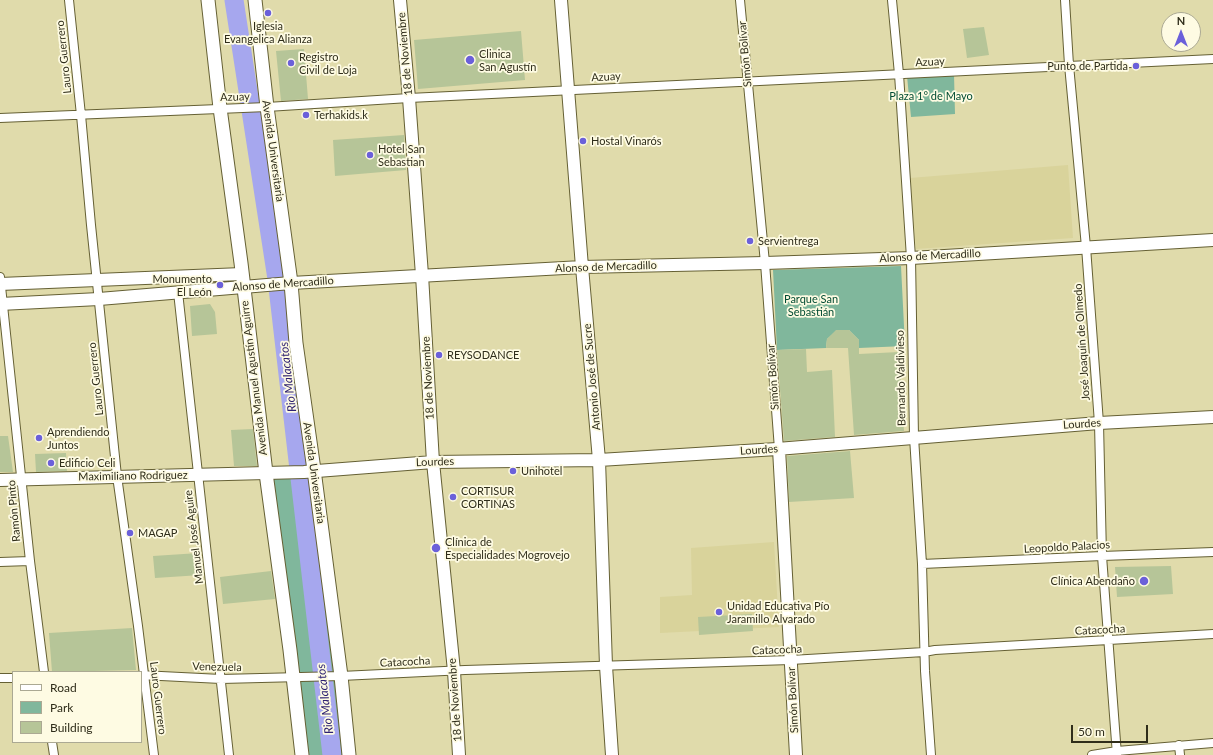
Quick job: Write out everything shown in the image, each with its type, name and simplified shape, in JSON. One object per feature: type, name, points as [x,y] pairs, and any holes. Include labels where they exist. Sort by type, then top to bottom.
[{"type":"main road","name":"Avenida Manuel Agustín Aguirre","points":[[208,0],[245,282],[272,472],[297,677],[302,755]]},
{"type":"main road","name":"Avenida Universitaria","points":[[255,0],[262,107],[286,283],[296,343],[309,471],[335,676],[349,755]]},
{"type":"street","name":"Lauro Guerrero","points":[[69,0],[81,115],[90,225],[142,671]]},
{"type":"street","name":"18 de Noviembre","points":[[400,0],[422,275],[433,462],[454,671],[459,755]]},
{"type":"street","name":"Antonio José de Sucre","points":[[561,0],[599,460],[606,666],[612,755]]},
{"type":"street","name":"Simón Bolívar","points":[[740,0],[779,449],[796,755]]},
{"type":"street","name":"Bernardo Valdivieso","points":[[892,0],[899,74],[910,258],[914,437],[922,564],[924,652],[931,755]]},
{"type":"street","name":"José Joaquín de Olmedo","points":[[1066,0],[1069,65],[1086,247],[1099,423],[1102,556],[1117,753]]},
{"type":"street","name":"Azuay","points":[[0,118],[262,107],[409,98],[1213,59]]},
{"type":"street","name":"Alonso de Mercadillo","points":[[0,282],[198,276],[245,282],[286,283],[582,267],[910,258],[1213,240]]},
{"type":"street","points":[[198,276],[200,290]]},
{"type":"street","name":"Ramón Pinto","points":[[0,282],[1,304],[44,671]]},
{"type":"street","name":"Alonso de Mercadillo","points":[[1,304],[99,299],[178,292],[200,290],[245,282]]},
{"type":"street","name":"Manuel José Aguire","points":[[178,292],[229,755]]},
{"type":"street","name":"Lourdes","points":[[272,472],[309,471],[433,462],[599,460],[779,449],[1099,423],[1213,417]]},
{"type":"street","name":"Maximiliano Rodriguez","points":[[0,480],[272,472]]},
{"type":"street","name":"Leopoldo Palacios","points":[[922,564],[1213,552]]},
{"type":"street","points":[[0,562],[30,561]]},
{"type":"street","name":"Catacocha","points":[[297,677],[791,660],[1213,634]]},
{"type":"street","name":"Lauro Guerrero","points":[[142,675],[154,755]]},
{"type":"street","name":"Venezuela","points":[[142,675],[221,679],[297,677]]},
{"type":"street","points":[[0,678],[12,678]]},
{"type":"street","points":[[52,743],[54,755]]},
{"type":"street","points":[[1092,755],[1179,745],[1213,743]]},
{"type":"street","points":[[1179,745],[1180,755]]},
{"type":"shaded area","points":[[1068,165],[1073,238],[916,249],[910,178]]},
{"type":"shaded area","name":"Unidad Educativa Pío Jaramillo Alvarado","points":[[774,542],[779,627],[660,633],[660,597],[692,595],[691,548]]},
{"type":"green space","name":"Plaza 1° de Mayo","points":[[954,74],[955,114],[911,117],[907,76]]},
{"type":"green space","name":"Parque San Sebastián","points":[[901,266],[905,346],[859,348],[859,340],[849,330],[837,330],[827,339],[826,348],[777,350],[773,270]]},
{"type":"green space","points":[[314,470],[349,755],[302,755],[266,473]]},
{"type":"building","points":[[984,27],[989,55],[967,58],[963,29]]},
{"type":"building","name":"Clinica San Agustín","points":[[521,31],[525,80],[418,89],[414,40]]},
{"type":"building","points":[[304,49],[308,99],[281,101],[276,51]]},
{"type":"building","name":"Hotel San Sebastian","points":[[404,135],[406,170],[335,176],[333,140]]},
{"type":"building","points":[[210,304],[215,312],[217,334],[192,336],[190,306]]},
{"type":"building","points":[[836,330],[849,330],[859,340],[859,354],[899,352],[904,431],[854,435],[848,348],[826,348],[827,339]]},
{"type":"building","points":[[806,349],[807,372],[832,370],[835,437],[784,441],[777,350]]},
{"type":"building","points":[[253,429],[257,466],[234,466],[231,430]]},
{"type":"building","points":[[0,436],[8,436],[13,472],[0,472]]},
{"type":"building","points":[[850,451],[854,498],[789,502],[787,456]]},
{"type":"building","name":"Edificio Celi","points":[[66,453],[67,471],[36,472],[35,454]]},
{"type":"building","points":[[199,553],[201,575],[155,578],[153,556]]},
{"type":"building","name":"Clínica Abendaño","points":[[1171,566],[1173,594],[1117,597],[1115,567]]},
{"type":"building","points":[[271,571],[275,599],[223,604],[220,577]]},
{"type":"building","points":[[752,614],[753,631],[699,635],[698,617]]},
{"type":"building","points":[[132,628],[136,670],[52,671],[49,633]]},
{"type":"waterway","name":"Rio Malacatos","points":[[234,0],[277,279],[332,755]]},
{"type":"place","name":"Iglesia Evangelica Alianza","points":[[268,13]]},
{"type":"place","name":"Clinica San Agustín","points":[[470,60]]},
{"type":"place","name":"Registro Civil de Loja","points":[[291,63]]},
{"type":"place","name":"Punto de Partida","points":[[1136,66]]},
{"type":"place","name":"Terhakids.k","points":[[306,115]]},
{"type":"place","name":"Hostal Vinarós","points":[[583,141]]},
{"type":"place","name":"Hotel San Sebastian","points":[[370,155]]},
{"type":"place","name":"Servientrega","points":[[750,241]]},
{"type":"place","name":"Monumento El León","points":[[220,285]]},
{"type":"place","name":"REYSODANCE","points":[[439,355]]},
{"type":"place","name":"Aprendiendo Juntos","points":[[39,438]]},
{"type":"place","name":"Edificio Celi","points":[[51,463]]},
{"type":"place","name":"Unihotel","points":[[513,471]]},
{"type":"place","name":"CORTISUR CORTINAS","points":[[453,497]]},
{"type":"place","name":"MAGAP","points":[[130,533]]},
{"type":"place","name":"Clínica de Especialidades Mogrovejo","points":[[436,548]]},
{"type":"place","name":"Clínica Abendaño","points":[[1144,581]]},
{"type":"place","name":"Unidad Educativa Pío Jaramillo Alvarado","points":[[719,612]]}]
